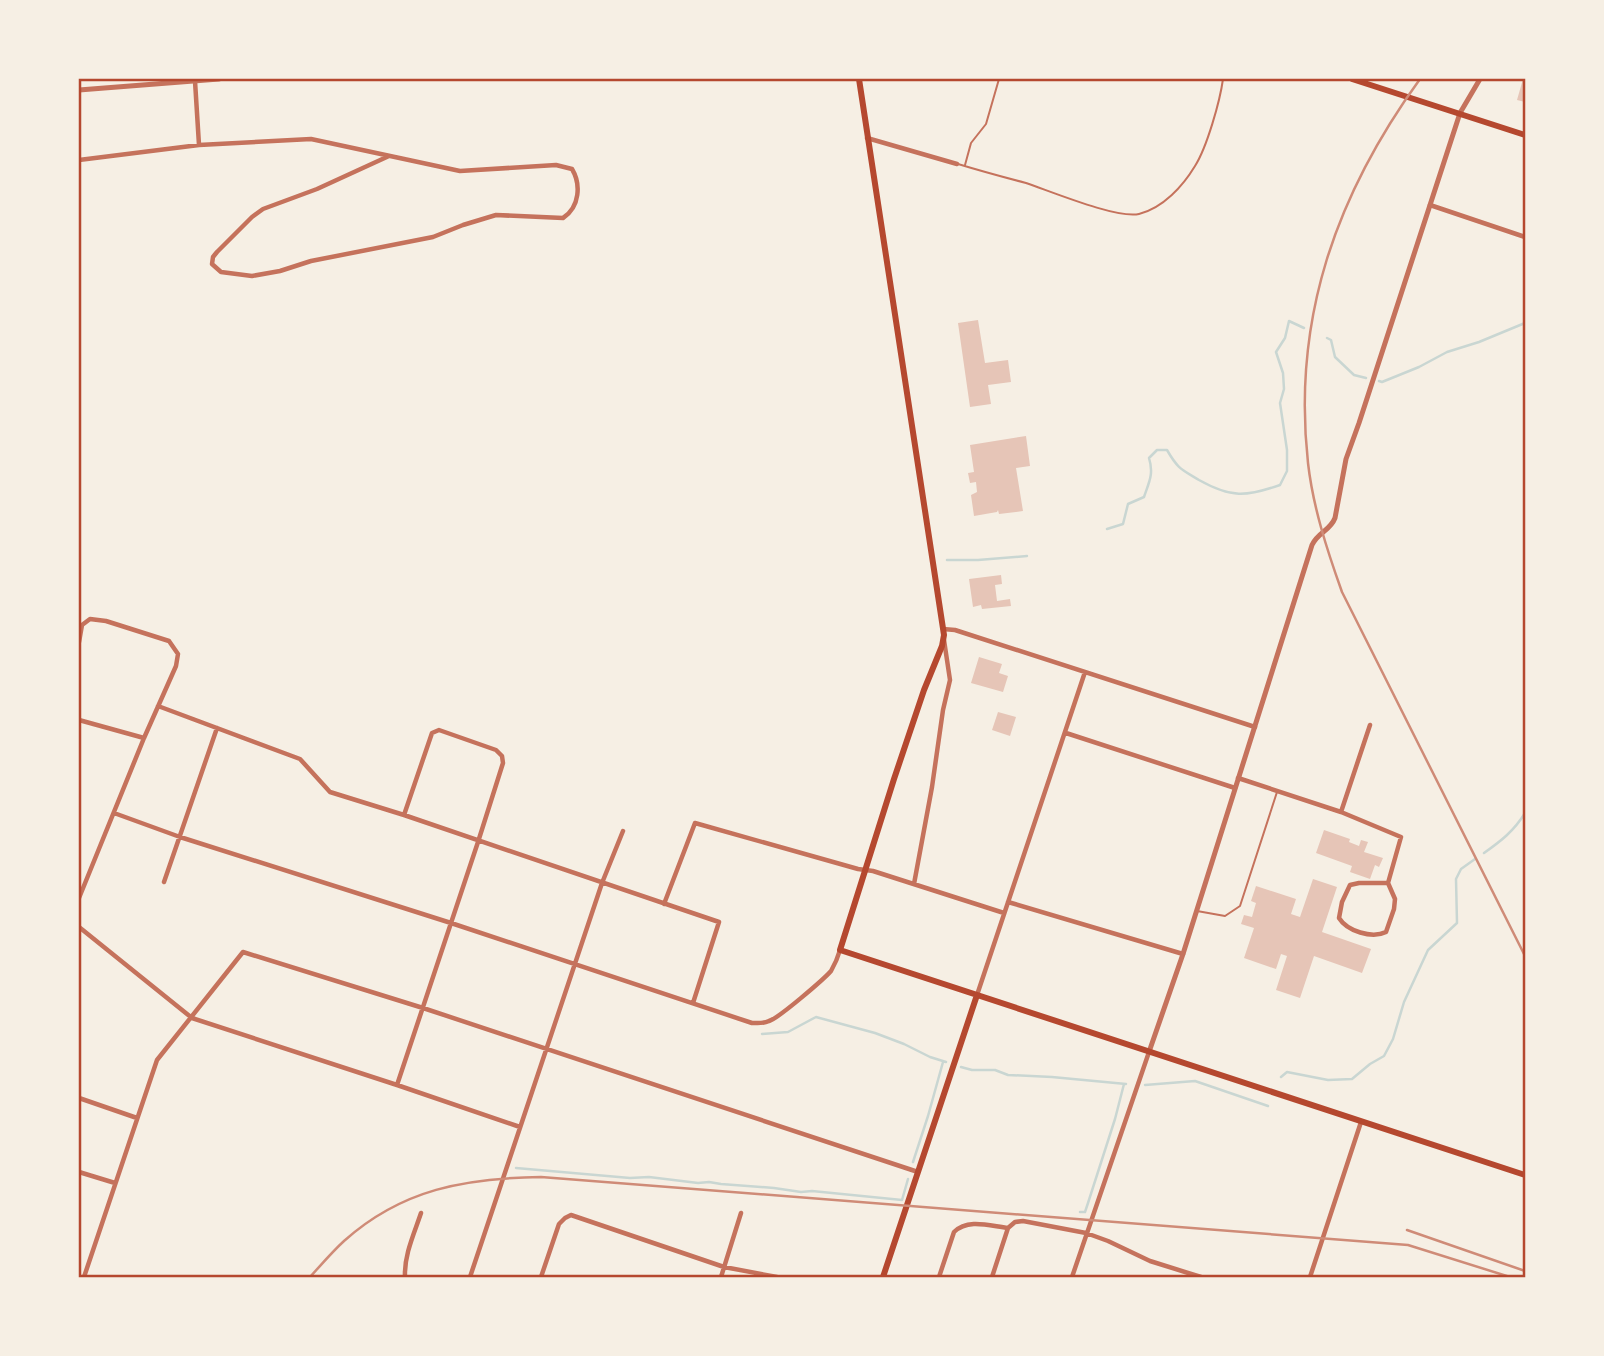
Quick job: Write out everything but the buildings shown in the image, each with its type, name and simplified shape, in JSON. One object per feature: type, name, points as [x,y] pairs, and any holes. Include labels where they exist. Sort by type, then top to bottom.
[{"type":"main road","points":[[859,79],[943,646],[911,728],[840,950],[1525,1175]]},
{"type":"main road","points":[[1352,79],[1525,135]]},
{"type":"main road","points":[[883,1277],[977,995]]},
{"type":"street","points":[[79,90],[219,79]]},
{"type":"street","points":[[1072,1277],[1183,954],[1312,545],[1316,537],[1332,526],[1335,518],[1346,459],[1429,205],[1460,113],[1480,79]]},
{"type":"street","points":[[195,81],[199,145]]},
{"type":"street","points":[[867,138],[957,164]]},
{"type":"street","points":[[79,160],[199,145],[311,139],[460,171],[556,164],[572,169],[577,178],[576,199],[563,218],[496,215],[433,237],[311,261],[252,276],[221,272],[212,264],[217,252],[263,209],[317,189],[389,156]]},
{"type":"street","points":[[1429,205],[1525,237]]},
{"type":"street","points":[[79,642],[82,625],[90,619],[106,621],[169,641],[178,653],[176,666],[79,898]]},
{"type":"street","points":[[914,884],[950,680],[943,632],[955,630],[1255,727]]},
{"type":"street","points":[[977,995],[1085,672]]},
{"type":"street","points":[[158,706],[300,759],[330,792],[719,922],[692,1004]]},
{"type":"street","points":[[79,720],[144,738]]},
{"type":"street","points":[[1341,812],[1370,725]]},
{"type":"street","points":[[164,882],[217,728]]},
{"type":"street","points":[[397,1085],[478,842],[503,763],[502,756],[496,750],[439,730],[432,733],[404,816]]},
{"type":"street","points":[[1066,733],[1235,788]]},
{"type":"street","points":[[1238,778],[1341,812],[1401,838],[1388,883],[1395,899],[1386,932],[1378,936],[1365,934],[1344,925],[1339,918],[1342,902],[1350,885],[1388,883]]},
{"type":"street","points":[[114,813],[180,837],[752,1023],[761,1024],[774,1019],[825,976],[840,950]]},
{"type":"street","points":[[664,904],[695,823],[1004,912]]},
{"type":"street","points":[[470,1277],[602,883],[623,831]]},
{"type":"street","points":[[1008,902],[1183,954]]},
{"type":"street","points":[[79,927],[192,1018],[520,1127]]},
{"type":"street","points":[[84,1277],[157,1060],[243,952],[918,1172]]},
{"type":"street","points":[[79,1098],[136,1118]]},
{"type":"street","points":[[1310,1277],[1361,1122]]},
{"type":"street","points":[[79,1172],[115,1183]]},
{"type":"street","points":[[405,1277],[407,1254],[421,1213]]},
{"type":"street","points":[[720,1277],[741,1213]]},
{"type":"street","points":[[541,1277],[559,1224],[571,1216],[724,1267],[777,1277]]},
{"type":"street","points":[[992,1277],[1008,1228],[1015,1222],[1031,1222],[1087,1233],[1150,1261],[1201,1277]]},
{"type":"street","points":[[939,1277],[954,1232],[958,1228],[968,1224],[1008,1228]]},
{"type":"lane","points":[[965,166],[971,143],[986,124],[999,79]]},
{"type":"lane","points":[[957,164],[1109,211],[1137,215],[1160,206],[1196,165],[1217,106],[1223,79]]},
{"type":"lane","points":[[1196,911],[1224,916],[1240,906],[1277,791]]},
{"type":"waterway","points":[[1107,529],[1123,524],[1128,504],[1144,497],[1151,473],[1149,458],[1157,450],[1167,450],[1184,471],[1230,493],[1258,492],[1280,485],[1287,471],[1287,450],[1280,403],[1284,389],[1283,373],[1276,352],[1285,338],[1289,321],[1304,328]]},
{"type":"waterway","points":[[1379,381],[1525,323]]},
{"type":"waterway","points":[[1327,338],[1331,340],[1335,357],[1354,375],[1366,378]]},
{"type":"waterway","points":[[947,560],[1027,556]]},
{"type":"waterway","points":[[1484,853],[1507,835],[1525,813]]},
{"type":"waterway","points":[[1281,1077],[1287,1072],[1328,1080],[1352,1079],[1384,1056],[1393,1039],[1404,1002],[1428,950],[1457,923],[1456,879],[1461,869],[1475,859]]},
{"type":"waterway","points":[[762,1034],[788,1032],[816,1017],[875,1033],[946,1062]]},
{"type":"waterway","points":[[913,1162],[943,1062]]},
{"type":"waterway","points":[[961,1067],[995,1070],[1008,1075],[1126,1084]]},
{"type":"waterway","points":[[1145,1085],[1195,1081],[1268,1106]]},
{"type":"waterway","points":[[1080,1212],[1085,1212],[1124,1084]]},
{"type":"waterway","points":[[516,1168],[902,1200],[908,1179]]},
{"type":"railway","points":[[1420,79],[1390,123],[1365,168],[1343,214],[1327,260],[1314,309],[1307,359],[1305,410],[1308,463],[1321,528],[1342,592],[1525,956]]},
{"type":"railway","points":[[310,1277],[340,1245],[366,1223],[412,1198],[461,1184],[541,1177],[1408,1245],[1510,1277]]},
{"type":"railway","points":[[1407,1230],[1525,1271]]}]
